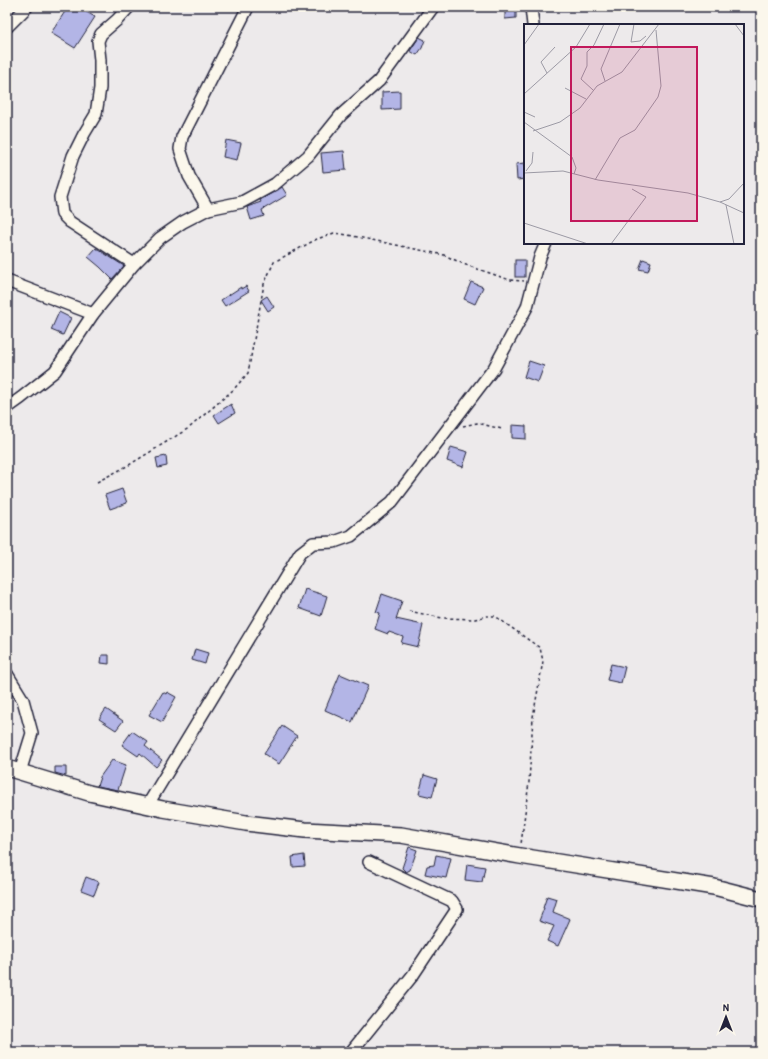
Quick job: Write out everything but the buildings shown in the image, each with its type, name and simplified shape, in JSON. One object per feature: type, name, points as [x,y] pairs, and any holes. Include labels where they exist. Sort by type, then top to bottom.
[{"type":"main road","points":[[14,770],[89,793],[185,813],[261,825],[305,830],[401,835],[520,856],[714,887],[761,899]]},
{"type":"street","points":[[7,27],[27,7]]},
{"type":"street","points":[[129,7],[101,34],[98,41],[100,88],[96,114],[73,156],[60,197],[62,214],[70,222],[134,264]]},
{"type":"street","points":[[208,209],[189,176],[180,149],[182,137],[248,7]]},
{"type":"street","points":[[7,408],[55,370],[93,314],[134,264],[160,238],[183,222],[208,209],[242,202],[275,184],[308,156],[341,115],[379,81],[433,7]]},
{"type":"street","points":[[531,7],[533,24]]},
{"type":"street","points":[[147,806],[300,553],[313,543],[334,542],[351,536],[392,502],[494,368],[527,306],[540,257],[546,244]]},
{"type":"street","points":[[7,281],[93,314]]},
{"type":"street","points":[[7,674],[23,700],[32,733],[14,770]]},
{"type":"street","points":[[351,1052],[413,975],[457,909],[452,901],[370,862]]},
{"type":"path","points":[[97,482],[129,465],[189,428],[233,390],[248,373],[264,284],[274,262],[317,239],[334,233],[348,235],[444,255],[466,265],[510,280],[534,281]]},
{"type":"path","points":[[461,427],[477,423],[502,429]]},
{"type":"path","points":[[409,611],[442,618],[475,619],[495,616],[540,648],[543,661],[533,717],[529,782],[520,856]]}]
